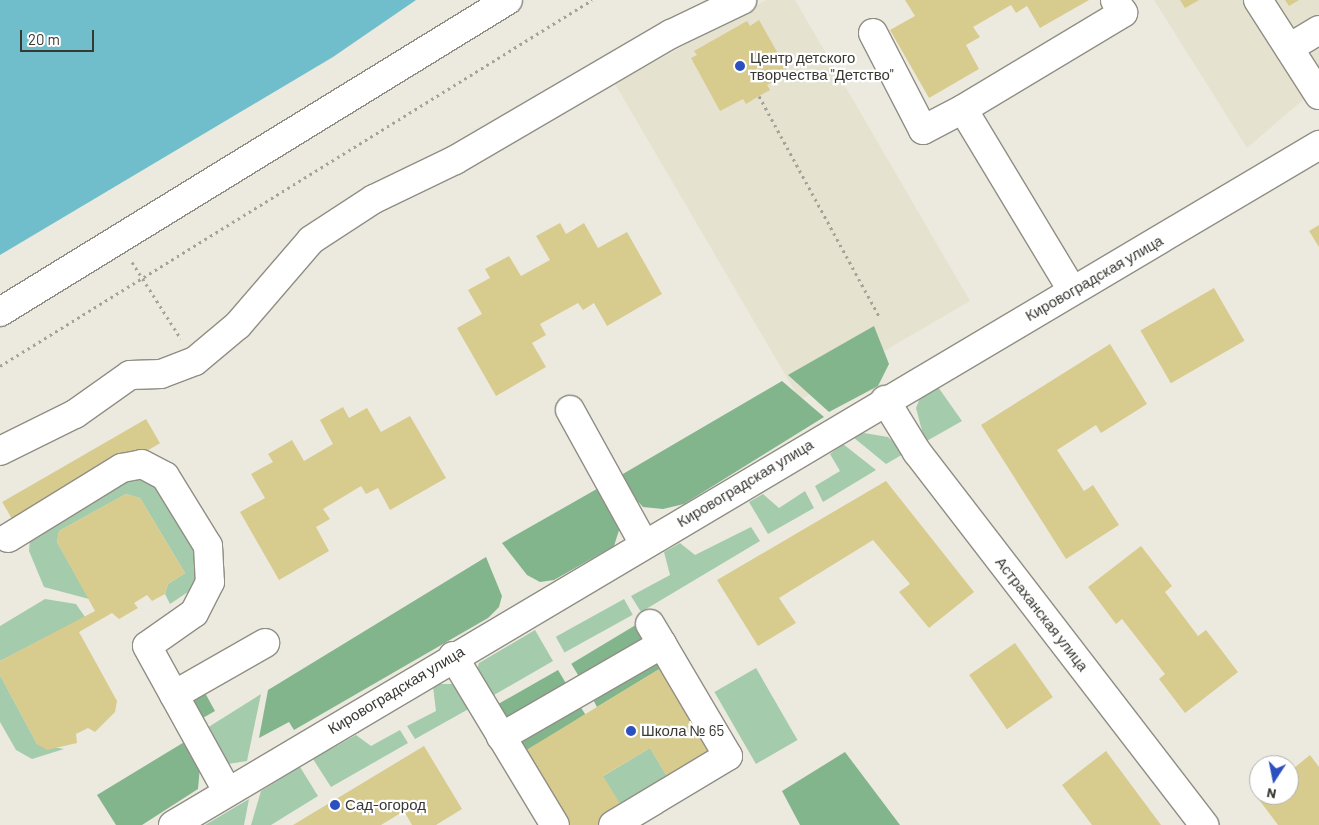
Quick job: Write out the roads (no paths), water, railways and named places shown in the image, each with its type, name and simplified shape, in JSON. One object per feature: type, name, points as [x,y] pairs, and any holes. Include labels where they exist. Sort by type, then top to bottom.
[{"type":"street","points":[[0,312],[508,0]]},
{"type":"street","points":[[0,452],[75,414],[130,375],[161,374],[195,361],[238,324],[319,235],[374,199],[456,160],[671,34],[742,0]]},
{"type":"street","points":[[874,33],[923,130],[962,109],[1123,13],[1115,0]]},
{"type":"street","points":[[1258,0],[1319,95]]},
{"type":"street","points":[[1289,48],[1319,30]]},
{"type":"street","points":[[962,109],[1072,290]]},
{"type":"street","name":"Кировоградская улица","points":[[173,825],[452,656],[1319,145]]},
{"type":"street","name":"Астраханская улица","points":[[885,400],[917,452],[1204,825]]},
{"type":"street","points":[[570,410],[644,544]]},
{"type":"street","points":[[8,538],[122,468],[142,464],[165,476],[208,546],[211,568],[206,594],[194,613],[147,646],[227,792]]},
{"type":"street","points":[[501,737],[656,634],[728,756],[613,825]]},
{"type":"street","points":[[174,695],[265,643]]},
{"type":"street","points":[[452,656],[555,825]]},
{"type":"water","points":[[0,0],[416,0],[333,57],[0,255]]},
{"type":"place","name":"Центр детского творчества \"Детство\"","points":[[740,66]]},
{"type":"place","name":"Школа № 65","points":[[631,731]]},
{"type":"place","name":"Сад-огород","points":[[335,805]]}]
